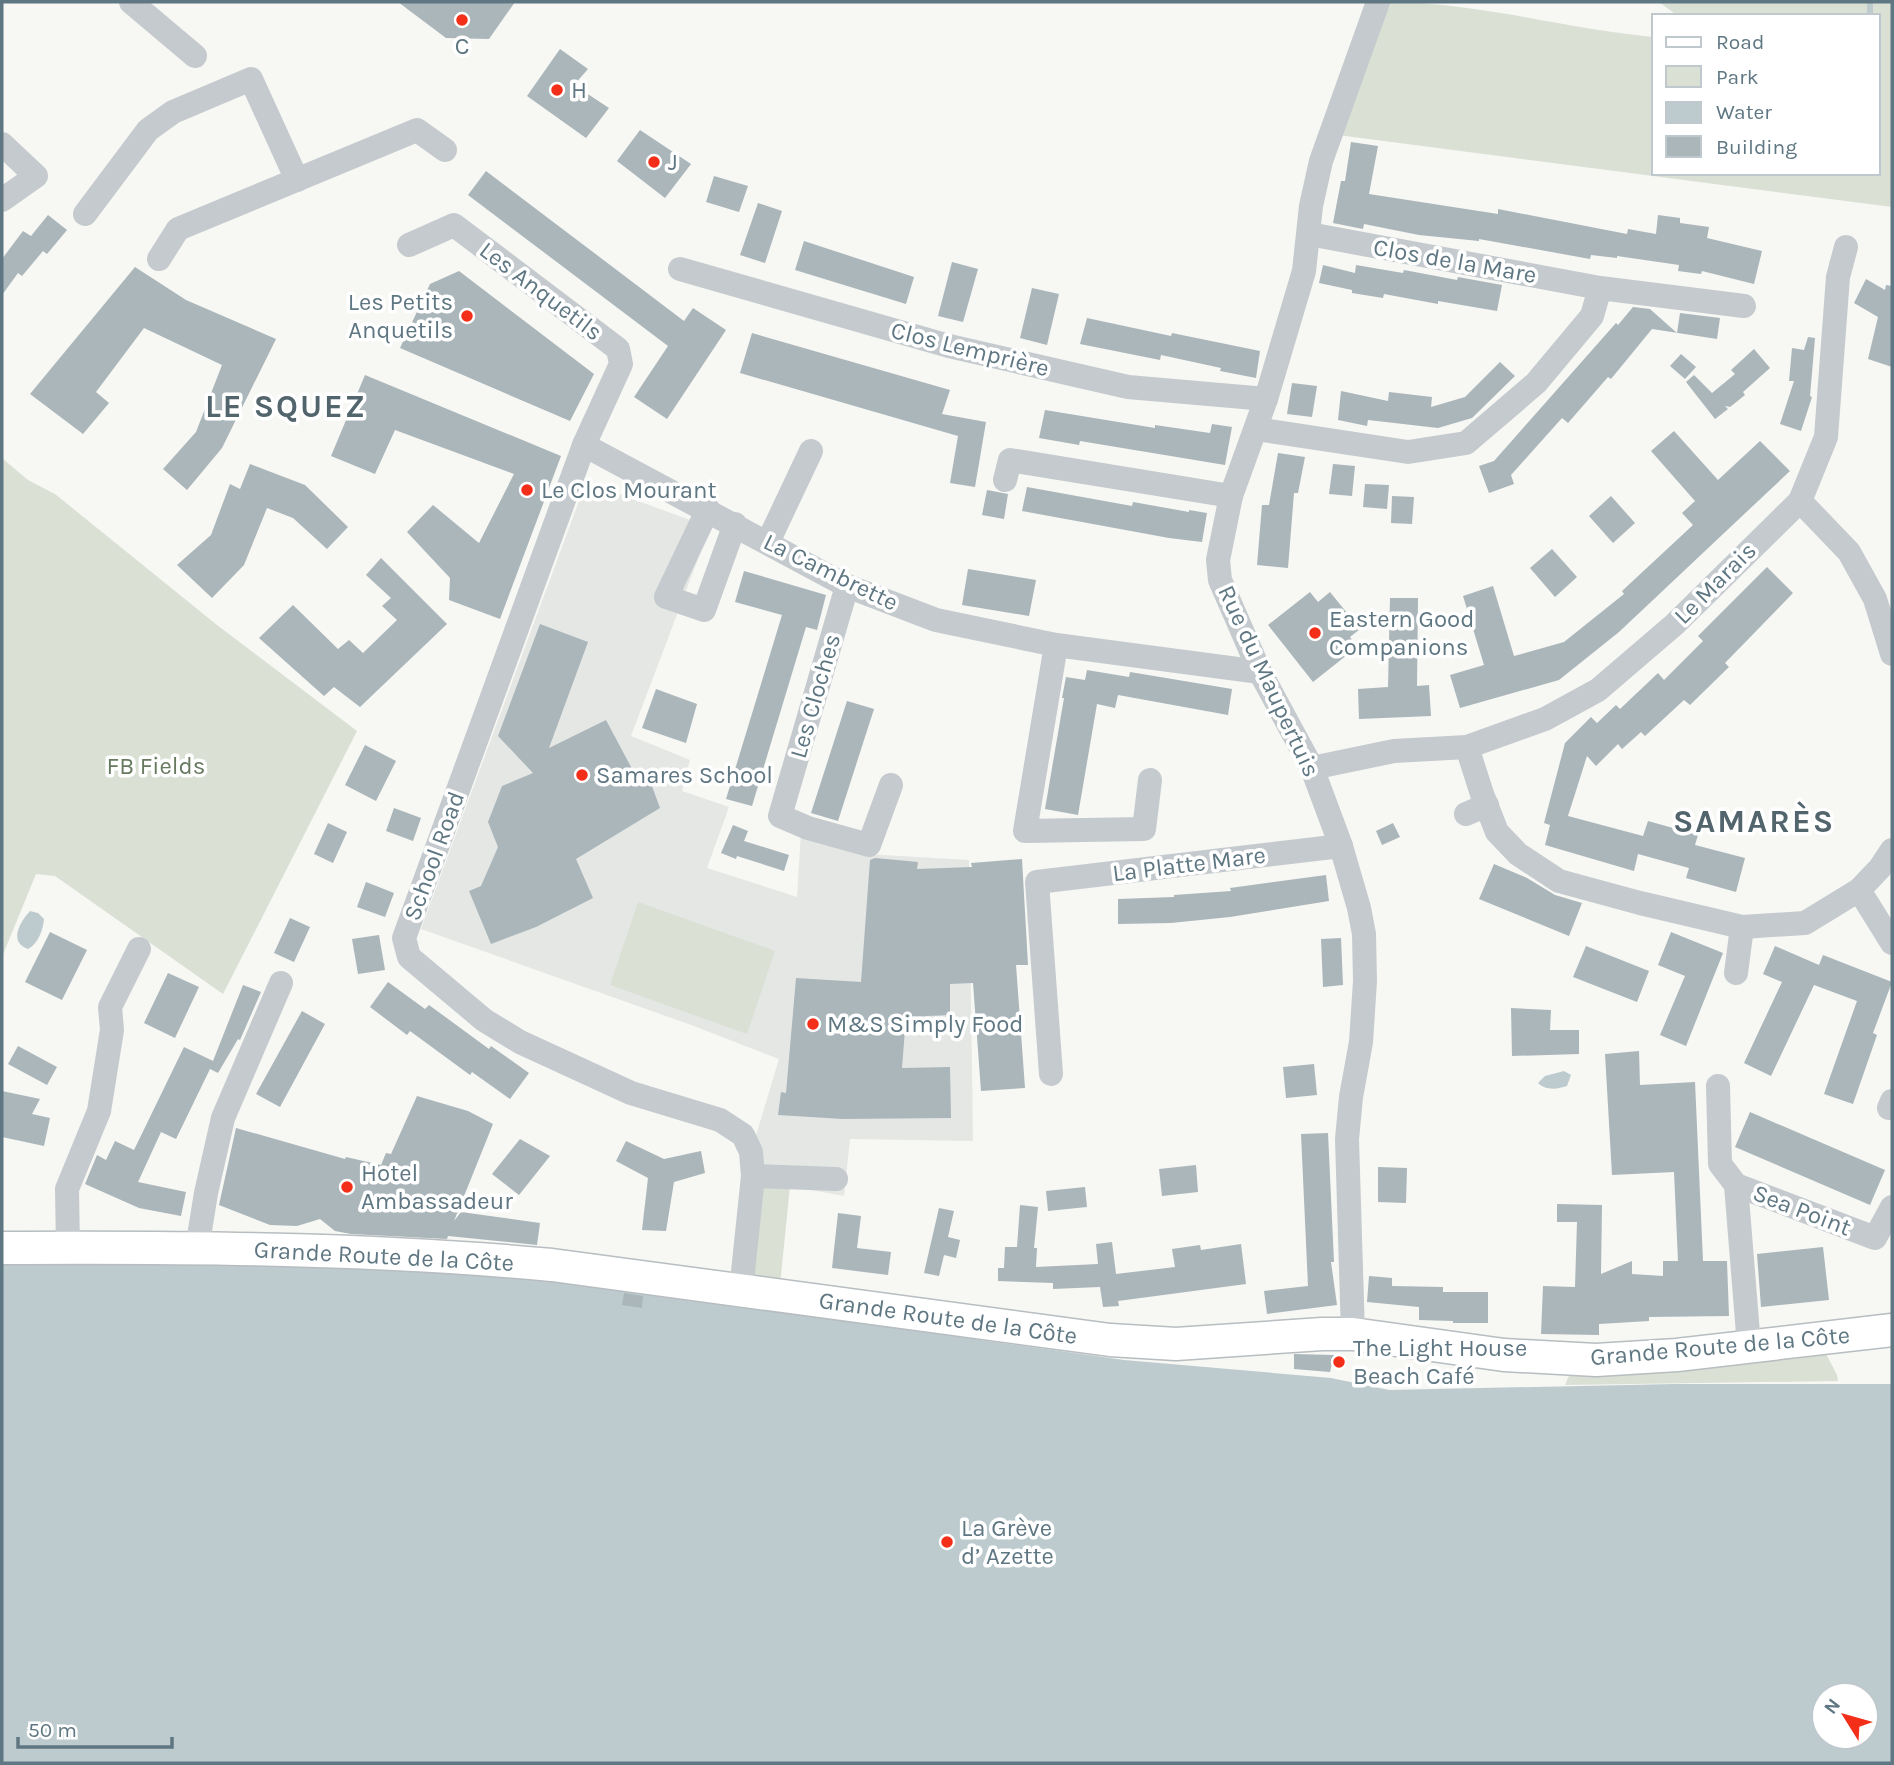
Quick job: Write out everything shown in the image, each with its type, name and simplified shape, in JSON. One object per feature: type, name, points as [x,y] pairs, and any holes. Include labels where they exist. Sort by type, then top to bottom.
[{"type":"main road","name":"Grande Route de la Côte","points":[[2,1248],[313,1251],[503,1261],[1110,1340],[1176,1344],[1353,1334],[1504,1355],[1596,1360],[1677,1355],[1892,1330]]},
{"type":"street","points":[[131,2],[194,56]]},
{"type":"street","name":"Rue du Maupertuis","points":[[1353,1334],[1347,1139],[1351,1097],[1362,1042],[1364,934],[1341,846],[1312,768],[1260,672],[1220,580],[1218,560],[1230,496],[1266,399],[1304,271],[1311,206],[1321,161],[1378,2]]},
{"type":"street","points":[[85,215],[148,130],[173,112],[251,79],[297,180]]},
{"type":"street","points":[[159,259],[178,229],[417,130],[445,150]]},
{"type":"street","points":[[2,144],[36,176],[2,200]]},
{"type":"street","name":"Les Anquetils","points":[[409,245],[454,225],[618,349],[621,364],[584,445]]},
{"type":"street","name":"Clos de la Mare","points":[[1309,234],[1600,288],[1744,306]]},
{"type":"street","points":[[1846,247],[1838,277],[1826,437],[1800,501],[1849,552],[1875,599],[1892,654]]},
{"type":"street","name":"Clos Lemprière","points":[[680,269],[949,346],[1115,384],[1266,399]]},
{"type":"street","points":[[1256,429],[1408,452],[1466,443],[1536,383],[1592,316],[1600,288]]},
{"type":"street","name":"La Cambrette","points":[[584,445],[708,509],[847,586],[936,621],[1056,645],[1260,672]]},
{"type":"street","name":"School Road","points":[[584,445],[404,938],[409,957],[484,1020],[520,1042],[631,1093],[720,1120],[743,1135],[751,1152],[753,1176],[741,1291]]},
{"type":"street","points":[[768,542],[811,451]]},
{"type":"street","points":[[1006,480],[1010,460],[1230,496]]},
{"type":"street","name":"Le Marais","points":[[1312,768],[1395,751],[1467,747],[1545,719],[1598,690],[1675,624],[1800,501]]},
{"type":"street","points":[[708,509],[666,597],[704,610],[735,524]]},
{"type":"street","name":"Les Cloches","points":[[847,586],[780,816],[808,828],[869,845],[891,785]]},
{"type":"street","points":[[1056,645],[1025,831],[1144,829],[1150,780]]},
{"type":"street","points":[[1467,747],[1476,809],[1518,853],[1559,881],[1742,927],[1804,923],[1859,890],[1892,850]]},
{"type":"street","name":"La Platte Mare","points":[[1051,1074],[1037,882],[1341,846]]},
{"type":"street","points":[[1859,890],[1892,943]]},
{"type":"street","points":[[1736,973],[1742,927]]},
{"type":"street","points":[[68,1248],[67,1189],[99,1111],[112,1030],[110,1007],[139,948]]},
{"type":"street","points":[[197,1249],[223,1118],[281,983]]},
{"type":"street","name":"Sea Point","points":[[1718,1086],[1720,1164],[1736,1185],[1875,1238],[1892,1207]]},
{"type":"street","points":[[753,1176],[836,1179]]},
{"type":"street","name":"Sea Point","points":[[1736,1185],[1749,1346]]},
{"type":"shaded area","name":"Samares School","points":[[586,482],[701,524],[709,530],[631,736],[690,760],[682,791],[729,807],[707,868],[797,897],[801,832],[866,854],[969,860],[973,1141],[850,1139],[844,1196],[753,1176],[751,1152],[779,1059],[421,929]]},
{"type":"green space","points":[[1389,2],[1422,3],[1652,37],[1652,175],[1880,175],[1880,14],[1675,14],[1659,2],[1892,2],[1892,207],[1330,134]]},
{"type":"green space","name":"FB Fields","points":[[2,458],[28,480],[55,494],[217,625],[357,731],[223,994],[55,876],[36,874],[2,957]]},
{"type":"green space","points":[[638,902],[775,951],[747,1034],[610,985]]},
{"type":"green space","points":[[753,1176],[790,1186],[779,1295],[741,1291]]},
{"type":"green space","points":[[1822,1346],[1838,1381],[1565,1385],[1576,1359]]},
{"type":"water","points":[[30,911],[38,913],[44,919],[35,944],[28,949],[18,942],[17,937],[20,926]]},
{"type":"water","points":[[1564,1071],[1571,1075],[1567,1086],[1548,1088],[1538,1083],[1545,1076]]},
{"type":"water","name":"La Grève d’ Azette","points":[[287,1261],[539,1278],[1124,1360],[1331,1378],[1389,1390],[1674,1384],[1892,1384],[1892,1763],[2,1763],[2,1262]]},
{"type":"building","name":"C","points":[[398,2],[515,2],[489,39],[446,38]]},
{"type":"building","name":"H","points":[[560,49],[588,69],[574,85],[609,108],[586,138],[527,96]]},
{"type":"building","name":"J","points":[[640,130],[691,164],[665,198],[617,161]]},
{"type":"building","points":[[1351,142],[1378,146],[1369,194],[1498,214],[1498,209],[1627,234],[1628,229],[1656,234],[1658,215],[1680,218],[1680,223],[1709,227],[1707,238],[1762,251],[1754,284],[1702,271],[1701,274],[1678,271],[1679,265],[1617,256],[1591,255],[1590,259],[1479,239],[1419,235],[1364,224],[1363,229],[1333,223],[1341,181],[1345,181]]},
{"type":"building","points":[[486,171],[684,321],[693,308],[726,330],[667,419],[634,397],[668,346],[468,195]]},
{"type":"building","points":[[714,176],[748,186],[739,212],[706,202]]},
{"type":"building","points":[[758,203],[782,211],[765,263],[740,255]]},
{"type":"building","points":[[48,215],[67,230],[47,254],[43,251],[22,276],[18,273],[2,295],[2,259],[23,231],[31,236]]},
{"type":"building","points":[[804,241],[914,277],[906,304],[795,270]]},
{"type":"building","points":[[952,262],[978,269],[963,322],[938,316]]},
{"type":"building","points":[[1323,265],[1355,273],[1356,265],[1502,285],[1497,311],[1384,294],[1383,298],[1352,293],[1352,290],[1319,283]]},
{"type":"building","points":[[135,267],[186,300],[276,339],[222,448],[187,490],[163,469],[196,432],[222,365],[144,328],[96,392],[109,403],[83,434],[30,394]]},
{"type":"building","name":"Les Petits Anquetils","points":[[459,271],[594,374],[570,421],[400,348],[430,284]]},
{"type":"building","points":[[1866,279],[1885,290],[1886,285],[1892,286],[1892,367],[1868,359],[1878,317],[1854,303]]},
{"type":"building","points":[[1032,288],[1059,294],[1047,345],[1020,338]]},
{"type":"building","points":[[1633,307],[1650,309],[1677,333],[1652,329],[1611,379],[1608,377],[1568,423],[1562,418],[1511,475],[1514,484],[1489,493],[1479,466],[1494,461]]},
{"type":"building","points":[[1680,313],[1720,318],[1717,339],[1677,333]]},
{"type":"building","points":[[1087,318],[1260,351],[1256,378],[1161,355],[1160,360],[1080,344]]},
{"type":"building","points":[[752,333],[950,390],[942,414],[986,422],[975,487],[950,483],[958,436],[740,373]]},
{"type":"building","points":[[1808,337],[1815,338],[1812,397],[1801,431],[1780,424],[1794,381],[1789,381],[1792,348],[1804,350]]},
{"type":"building","points":[[1754,349],[1770,368],[1743,392],[1745,395],[1730,407],[1725,406],[1728,409],[1715,419],[1686,382],[1694,375],[1712,393],[1735,374],[1731,370]]},
{"type":"building","points":[[1681,354],[1696,367],[1685,379],[1670,366]]},
{"type":"building","points":[[1500,362],[1515,376],[1472,418],[1438,428],[1368,420],[1367,426],[1338,420],[1341,391],[1388,401],[1389,392],[1432,397],[1431,407],[1465,397]]},
{"type":"building","name":"Le Clos Mourant","points":[[365,375],[561,456],[500,619],[449,600],[450,578],[407,532],[433,505],[479,543],[514,474],[395,430],[375,474],[331,456]]},
{"type":"building","points":[[1292,383],[1317,386],[1312,417],[1287,414]]},
{"type":"building","points":[[1045,410],[1155,428],[1155,425],[1210,433],[1212,424],[1232,427],[1225,465],[1080,441],[1079,445],[1039,438]]},
{"type":"building","points":[[1674,431],[1718,480],[1760,441],[1790,471],[1619,632],[1559,680],[1460,708],[1450,675],[1484,665],[1463,596],[1493,586],[1514,656],[1564,642],[1624,594],[1622,591],[1693,525],[1682,513],[1695,501],[1651,451]]},
{"type":"building","points":[[1278,453],[1305,457],[1298,493],[1294,493],[1288,568],[1257,565],[1262,505],[1269,505]]},
{"type":"building","points":[[250,464],[305,485],[348,527],[327,549],[293,518],[267,508],[244,565],[212,598],[177,565],[211,535],[230,484],[240,489]]},
{"type":"building","points":[[1333,464],[1355,466],[1352,496],[1329,494]]},
{"type":"building","points":[[1365,484],[1389,485],[1387,509],[1363,507]]},
{"type":"building","points":[[1027,487],[1132,506],[1133,502],[1207,513],[1202,542],[1022,511]]},
{"type":"building","points":[[987,490],[1008,494],[1004,519],[982,515]]},
{"type":"building","points":[[1392,496],[1414,497],[1412,524],[1391,523]]},
{"type":"building","points":[[1611,496],[1635,523],[1613,543],[1589,516]]},
{"type":"building","points":[[1552,549],[1577,577],[1555,597],[1530,568]]},
{"type":"building","points":[[381,558],[447,624],[360,707],[334,687],[324,696],[259,638],[293,605],[338,649],[349,640],[363,653],[397,620],[382,606],[391,598],[366,575]]},
{"type":"building","points":[[1767,567],[1793,593],[1725,663],[1729,667],[1690,705],[1684,700],[1645,736],[1641,732],[1622,749],[1618,744],[1596,766],[1587,756],[1568,816],[1643,836],[1648,821],[1698,835],[1695,845],[1745,858],[1736,892],[1686,878],[1689,868],[1638,854],[1634,871],[1545,845],[1550,825],[1544,823],[1565,743],[1591,717],[1597,723],[1616,705],[1620,709],[1658,673],[1664,680],[1703,641],[1698,636]]},
{"type":"building","points":[[968,569],[1036,580],[1029,616],[962,605]]},
{"type":"building","points":[[744,571],[826,595],[817,630],[806,627],[752,806],[726,799],[782,615],[735,602]]},
{"type":"building","name":"Eastern Good Companions","points":[[1310,592],[1318,602],[1330,592],[1360,629],[1350,637],[1357,647],[1313,682],[1268,625]]},
{"type":"building","points":[[1390,598],[1418,598],[1417,686],[1429,685],[1431,716],[1359,719],[1358,689],[1388,687]]},
{"type":"building","points":[[540,624],[588,642],[549,748],[606,720],[638,780],[649,778],[660,808],[576,859],[593,898],[536,927],[491,944],[469,891],[481,886],[498,847],[488,822],[502,786],[533,773],[498,736]]},
{"type":"building","points":[[1087,670],[1129,677],[1130,672],[1232,689],[1228,715],[1118,695],[1115,708],[1097,704],[1078,815],[1045,809],[1066,677],[1085,680]]},
{"type":"building","points":[[656,689],[697,704],[686,743],[642,728]]},
{"type":"building","points":[[847,701],[874,709],[838,821],[811,813]]},
{"type":"building","points":[[365,745],[396,761],[376,801],[345,785]]},
{"type":"building","points":[[394,808],[421,818],[413,841],[386,831]]},
{"type":"building","points":[[328,823],[347,832],[333,863],[314,854]]},
{"type":"building","points":[[1393,823],[1400,837],[1382,845],[1376,831]]},
{"type":"building","points":[[733,825],[748,831],[744,841],[789,855],[784,871],[721,853]]},
{"type":"building","points":[[875,858],[918,862],[917,869],[972,867],[971,863],[1022,859],[1028,965],[1016,965],[1025,1088],[981,1091],[973,983],[950,984],[950,1015],[906,1017],[902,1068],[950,1067],[951,1118],[843,1119],[778,1115],[781,1092],[786,1093],[796,978],[861,982],[870,860]]},
{"type":"building","points":[[1494,864],[1527,878],[1555,895],[1582,903],[1569,936],[1479,899]]},
{"type":"building","points":[[1326,875],[1329,901],[1230,917],[1171,923],[1118,924],[1118,899],[1231,891],[1230,888]]},
{"type":"building","points":[[366,882],[394,893],[385,917],[357,907]]},
{"type":"building","points":[[290,918],[310,927],[294,962],[274,953]]},
{"type":"building","points":[[50,932],[87,950],[62,1000],[25,982]]},
{"type":"building","points":[[1671,932],[1723,953],[1686,1046],[1660,1035],[1685,976],[1658,965]]},
{"type":"building","points":[[379,935],[385,970],[358,974],[352,939]]},
{"type":"building","points":[[1341,938],[1343,985],[1323,987],[1321,939]]},
{"type":"building","points":[[1586,946],[1649,971],[1637,1002],[1573,977]]},
{"type":"building","points":[[1775,946],[1819,965],[1823,955],[1892,982],[1873,1033],[1877,1035],[1853,1104],[1824,1094],[1857,1001],[1814,985],[1771,1076],[1744,1063],[1782,982],[1763,974]]},
{"type":"building","points":[[168,973],[199,987],[175,1038],[144,1023]]},
{"type":"building","points":[[388,982],[425,1009],[429,1005],[489,1049],[491,1046],[529,1073],[510,1099],[472,1072],[470,1075],[410,1031],[407,1035],[370,1007]]},
{"type":"building","points":[[243,985],[261,992],[240,1040],[238,1039],[218,1073],[210,1069],[176,1139],[161,1132],[138,1182],[186,1192],[181,1216],[139,1208],[85,1184],[97,1155],[106,1160],[115,1141],[134,1150],[184,1047],[213,1061]]},
{"type":"building","points":[[1511,1008],[1551,1010],[1550,1030],[1579,1030],[1579,1054],[1512,1056]]},
{"type":"building","points":[[302,1011],[325,1024],[280,1107],[256,1094]]},
{"type":"building","points":[[18,1046],[57,1067],[47,1085],[8,1064]]},
{"type":"building","points":[[1639,1051],[1640,1085],[1695,1082],[1703,1261],[1727,1261],[1729,1316],[1649,1317],[1649,1321],[1599,1324],[1599,1335],[1541,1334],[1543,1286],[1575,1287],[1577,1222],[1557,1222],[1557,1204],[1602,1205],[1601,1274],[1632,1261],[1632,1274],[1663,1276],[1663,1261],[1678,1261],[1674,1172],[1612,1175],[1605,1054]]},
{"type":"building","points":[[1314,1064],[1317,1095],[1286,1098],[1283,1067]]},
{"type":"building","points":[[2,1091],[40,1099],[32,1114],[50,1118],[44,1146],[2,1137]]},
{"type":"building","points":[[417,1096],[468,1111],[493,1124],[454,1221],[461,1212],[540,1223],[537,1245],[448,1236],[447,1239],[351,1234],[335,1231],[320,1219],[297,1226],[270,1225],[219,1205],[236,1128],[345,1159],[346,1157],[381,1165],[386,1153],[391,1154]]},
{"type":"building","points":[[1750,1112],[1885,1170],[1870,1205],[1735,1147]]},
{"type":"building","points":[[1328,1133],[1334,1262],[1331,1262],[1337,1305],[1267,1314],[1264,1291],[1308,1286],[1301,1134]]},
{"type":"building","points":[[520,1139],[550,1156],[519,1195],[492,1174]]},
{"type":"building","points":[[626,1141],[664,1159],[701,1151],[705,1173],[674,1182],[666,1231],[642,1230],[648,1178],[616,1161]]},
{"type":"building","points":[[1196,1165],[1198,1192],[1162,1196],[1159,1169]]},
{"type":"building","points":[[1378,1167],[1407,1168],[1406,1203],[1378,1202]]},
{"type":"building","points":[[1085,1187],[1087,1207],[1048,1211],[1046,1191]]},
{"type":"building","points":[[1020,1205],[1038,1207],[1034,1248],[1037,1248],[1036,1267],[1098,1264],[1096,1244],[1112,1242],[1116,1274],[1175,1267],[1172,1249],[1200,1245],[1201,1250],[1241,1244],[1246,1284],[1118,1301],[1119,1306],[1103,1307],[1100,1287],[1053,1289],[1053,1283],[998,1281],[998,1268],[1004,1268],[1005,1247],[1017,1247]]},
{"type":"building","points":[[939,1208],[954,1211],[948,1237],[960,1240],[956,1258],[944,1255],[939,1276],[924,1273]]},
{"type":"building","points":[[838,1213],[861,1216],[857,1248],[891,1252],[888,1275],[832,1268]]},
{"type":"building","points":[[1823,1247],[1829,1300],[1761,1307],[1757,1254]]},
{"type":"building","points":[[1369,1276],[1392,1278],[1392,1286],[1443,1287],[1443,1292],[1488,1292],[1488,1323],[1419,1320],[1419,1307],[1367,1302]]},
{"type":"building","points":[[624,1293],[643,1296],[642,1308],[622,1305]]},
{"type":"building","points":[[1294,1354],[1334,1355],[1330,1372],[1294,1369]]},
{"type":"waterway","points":[[1870,2],[1870,14]]},
{"type":"place","name":"C","points":[[462,20]]},
{"type":"place","name":"H","points":[[557,90]]},
{"type":"place","name":"J","points":[[654,162]]},
{"type":"place","name":"Les Petits Anquetils","points":[[467,316]]},
{"type":"place","name":"Le Clos Mourant","points":[[527,490]]},
{"type":"place","name":"Eastern Good Companions","points":[[1315,633]]},
{"type":"place","name":"Samares School","points":[[582,775]]},
{"type":"place","name":"M&S Simply Food","points":[[813,1024]]},
{"type":"place","name":"Hotel Ambassadeur","points":[[347,1187]]},
{"type":"place","name":"The Light House Beach Café","points":[[1339,1362]]},
{"type":"place","name":"La Grève d’ Azette","points":[[947,1542]]},
{"type":"district","name":"LE SQUEZ","points":[[286,406]]},
{"type":"district","name":"SAMARÈS","points":[[1754,821]]}]
